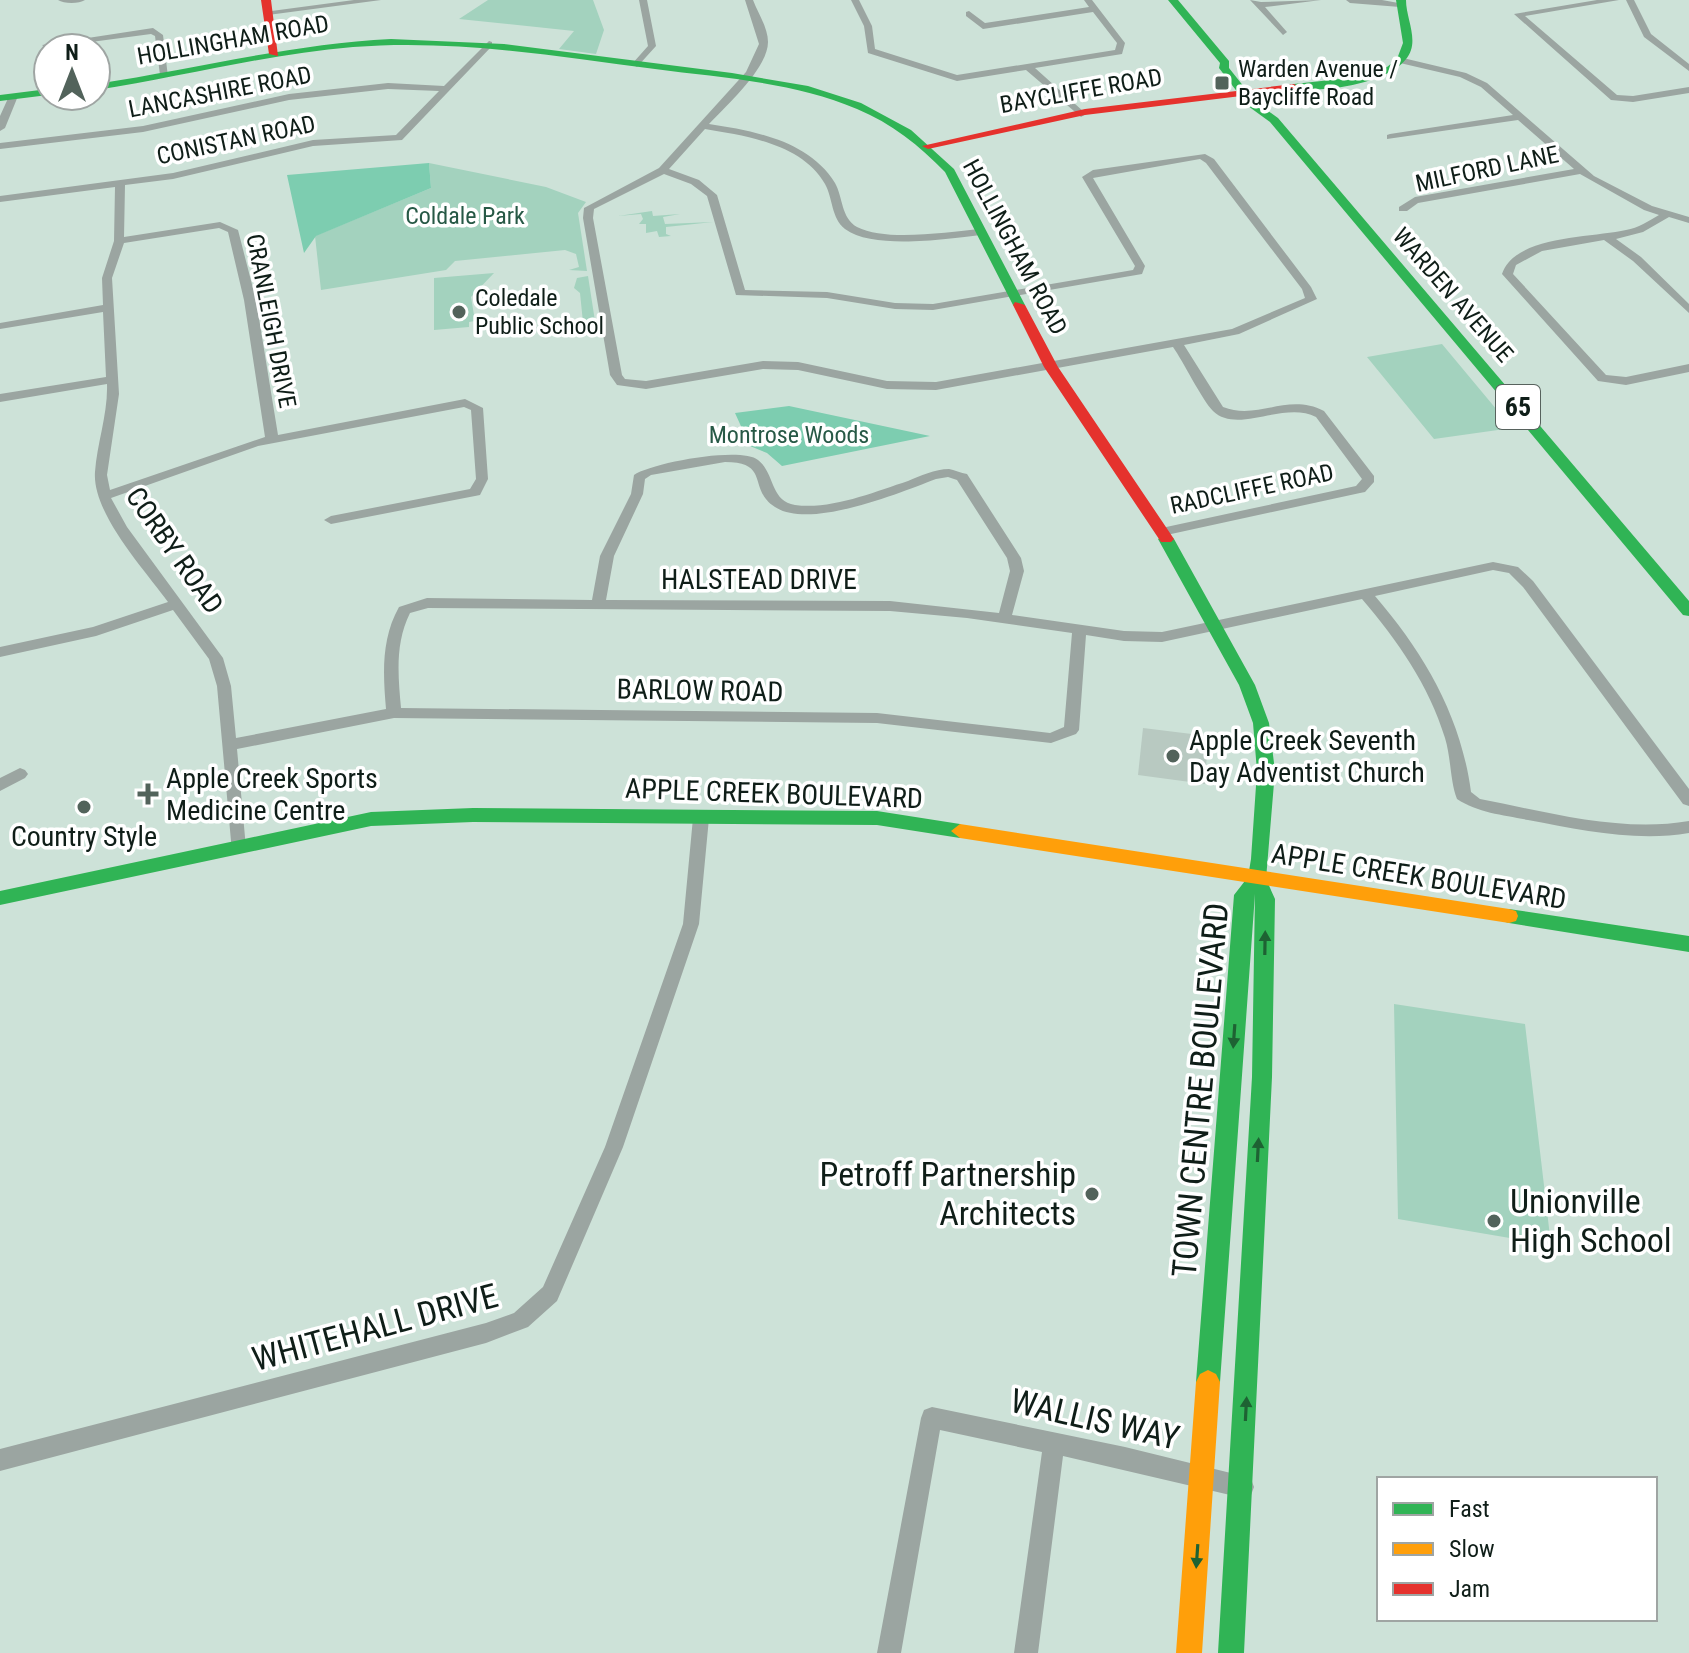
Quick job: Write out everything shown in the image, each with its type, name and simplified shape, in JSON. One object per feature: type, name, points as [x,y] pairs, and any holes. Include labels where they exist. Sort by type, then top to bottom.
[{"type":"main road","name":"WARDEN AVENUE","points":[[1173,0],[1225,63],[1224,68],[1250,91],[1262,114],[1274,120],[1689,611]]},
{"type":"main road","points":[[1401,2],[1409,42],[1403,61]]},
{"type":"main road","points":[[267,6],[274,54]]},
{"type":"main road","name":"HOLLINGHAM ROAD","points":[[112,84],[274,54],[406,41],[489,44],[802,88],[885,118],[928,146],[950,171],[1051,367],[1162,532],[1247,685],[1265,743],[1264,806],[1257,879]]},
{"type":"main road","name":"BAYCLIFFE ROAD","points":[[928,146],[1081,114],[1360,79],[1403,61]]},
{"type":"main road","points":[[6,97],[32,94]]},
{"type":"main road","name":"APPLE CREEK BOULEVARD","points":[[0,898],[371,819],[473,815],[877,818],[1689,944]]},
{"type":"main road","name":"TOWN CENTRE BOULEVARD","points":[[1189,1653],[1243,895],[1257,879],[1266,899],[1263,1047],[1243,1487],[1231,1653]]},
{"type":"street","points":[[62,0],[81,0]]},
{"type":"street","points":[[267,6],[377,0]]},
{"type":"street","points":[[637,64],[652,46],[643,0]]},
{"type":"street","points":[[663,170],[695,182],[712,195],[737,290],[744,294],[827,295],[922,307],[1138,272],[1140,266],[1087,177],[1093,173],[1192,155],[1202,156],[1210,161],[1307,289],[1311,299],[1244,329],[936,386],[887,385],[782,365],[740,368],[646,385],[621,382],[616,375],[587,213],[600,199],[663,170],[745,78],[765,46],[765,36],[749,0]]},
{"type":"street","points":[[855,0],[868,26],[869,46],[875,53],[957,78],[1119,52],[1121,43],[1088,0]]},
{"type":"street","points":[[1256,2],[1317,0]]},
{"type":"street","points":[[1350,0],[1401,2]]},
{"type":"street","points":[[1615,0],[1518,14],[1614,98],[1633,99],[1689,90]]},
{"type":"street","points":[[1630,0],[1647,35],[1689,68]]},
{"type":"street","points":[[1256,2],[1283,32]]},
{"type":"street","points":[[969,14],[983,26],[1095,9]]},
{"type":"street","points":[[112,36],[153,31],[159,35],[165,75]]},
{"type":"street","name":"CONISTAN ROAD","points":[[0,199],[173,176],[313,143],[399,138],[489,44]]},
{"type":"street","points":[[1403,61],[1471,78],[1489,88],[1580,171],[1630,201],[1689,220]]},
{"type":"street","points":[[1028,67],[1081,114]]},
{"type":"street","name":"LANCASHIRE ROAD","points":[[0,146],[143,129],[253,103],[320,93],[388,86],[448,89]]},
{"type":"street","points":[[0,128],[6,97]]},
{"type":"street","points":[[1390,137],[1521,117]]},
{"type":"street","points":[[704,126],[758,137],[809,160],[831,187],[843,220],[853,230],[903,236],[980,232]]},
{"type":"street","name":"MILFORD LANE","points":[[1403,209],[1415,200],[1580,171]]},
{"type":"street","name":"CORBY ROAD","points":[[120,184],[119,241],[107,278],[112,410],[101,475],[104,496],[121,528],[216,658],[224,686],[238,848]]},
{"type":"street","points":[[1667,214],[1651,226],[1532,250],[1513,257],[1506,267],[1507,274],[1602,378],[1626,381],[1689,368]]},
{"type":"street","name":"CRANLEIGH DRIVE","points":[[119,241],[220,225],[233,230],[250,300],[272,439]]},
{"type":"street","points":[[1607,237],[1637,259],[1689,310]]},
{"type":"street","points":[[0,326],[108,308]]},
{"type":"street","name":"RADCLIFFE ROAD","points":[[1162,532],[1360,489],[1369,479],[1320,414],[1310,408],[1245,415],[1230,415],[1218,409],[1177,343]]},
{"type":"street","points":[[0,398],[112,380]]},
{"type":"street","points":[[104,496],[272,439],[465,403],[477,408],[482,479],[475,492],[331,520]]},
{"type":"street","points":[[598,604],[607,556],[637,494],[639,478],[647,472],[737,457],[758,466],[776,502],[789,507],[841,506],[933,476],[948,473],[962,477],[1014,558],[1017,571],[1004,620]]},
{"type":"street","name":"HALSTEAD DRIVE","points":[[394,713],[390,672],[395,626],[404,610],[413,606],[890,606],[1079,631],[1162,637],[1493,566],[1513,570],[1528,584],[1689,800]]},
{"type":"street","points":[[1366,594],[1411,650],[1435,692],[1452,738],[1463,795],[1468,799],[1476,804],[1582,823],[1670,832],[1689,827]]},
{"type":"street","points":[[0,652],[96,631],[175,604]]},
{"type":"street","name":"BARLOW ROAD","points":[[228,745],[394,713],[877,718],[1051,738],[1071,730],[1079,631]]},
{"type":"street","points":[[0,785],[20,774]]},
{"type":"street","name":"WHITEHALL DRIVE","points":[[0,1460],[486,1333],[521,1320],[537,1307],[558,1279],[614,1147],[691,924],[701,818]]},
{"type":"street","name":"WALLIS WAY","points":[[889,1653],[932,1418],[1243,1487]]},
{"type":"street","points":[[1026,1653],[1054,1443]]},
{"type":"green space","points":[[488,0],[593,0],[604,30],[596,54],[559,49],[574,31],[459,19]]},
{"type":"green space","name":"Coldale Park","points":[[429,163],[546,187],[586,202],[578,213],[587,271],[569,270],[579,267],[576,254],[565,250],[455,261],[446,270],[321,290],[315,236],[431,188]]},
{"type":"green space","points":[[429,163],[431,188],[316,236],[304,253],[287,175]]},
{"type":"green space","points":[[652,211],[653,216],[680,214],[663,217],[665,224],[713,222],[666,227],[666,234],[671,236],[659,237],[657,231],[646,233],[646,224],[639,224],[643,219],[641,214],[618,216]]},
{"type":"green space","points":[[494,273],[471,297],[475,321],[469,322],[469,327],[434,330],[434,278]]},
{"type":"green space","points":[[588,276],[597,334],[584,332],[580,293],[574,288],[577,278]]},
{"type":"green space","points":[[1442,344],[1512,428],[1434,439],[1367,357]]},
{"type":"green space","name":"Montrose Woods","points":[[789,406],[930,436],[782,466],[767,453],[750,446],[735,413]]},
{"type":"green space","points":[[1394,1004],[1525,1024],[1551,1245],[1398,1219]]},
{"type":"building","name":"Apple Creek Seventh Day Adventist Church","points":[[1143,728],[1208,736],[1205,784],[1138,775]]},
{"type":"traffic: fast","points":[[1173,0],[1225,63],[1224,68],[1252,104],[1274,120],[1689,611]]},
{"type":"traffic: fast","points":[[1294,87],[1375,76],[1401,61],[1408,43],[1401,0]]},
{"type":"traffic: fast","points":[[112,84],[321,47],[429,42],[542,51],[732,76],[808,90],[857,105],[883,117],[919,142],[950,171],[1019,305]]},
{"type":"traffic: fast","points":[[0,98],[32,94]]},
{"type":"traffic: fast","points":[[1166,539],[1247,685],[1261,723],[1266,771],[1257,879],[1243,895],[1208,1382]]},
{"type":"traffic: fast","points":[[0,898],[371,819],[473,815],[877,818],[960,831]]},
{"type":"traffic: fast","points":[[1231,1653],[1262,1077],[1266,899],[1257,879]]},
{"type":"traffic: fast","points":[[1509,916],[1689,944]]},
{"type":"traffic: slow","points":[[960,831],[1509,916]]},
{"type":"traffic: slow","points":[[1189,1653],[1208,1382]]},
{"type":"traffic: jam","points":[[266,0],[274,54]]},
{"type":"traffic: jam","points":[[928,146],[1085,112],[1294,87]]},
{"type":"traffic: jam","points":[[1019,305],[1051,367],[1166,539]]},
{"type":"place","name":"Warden Avenue / Baycliffe Road","points":[[1222,83]]},
{"type":"place","name":"Coledale Public School","points":[[459,312]]},
{"type":"place","name":"Apple Creek Seventh Day Adventist Church","points":[[1173,756]]},
{"type":"place","name":"Apple Creek Sports Medicine Centre","points":[[148,794]]},
{"type":"place","name":"Country Style","points":[[84,807]]},
{"type":"place","name":"Petroff Partnership Architects","points":[[1092,1194]]},
{"type":"place","name":"Unionville High School","points":[[1494,1221]]}]
